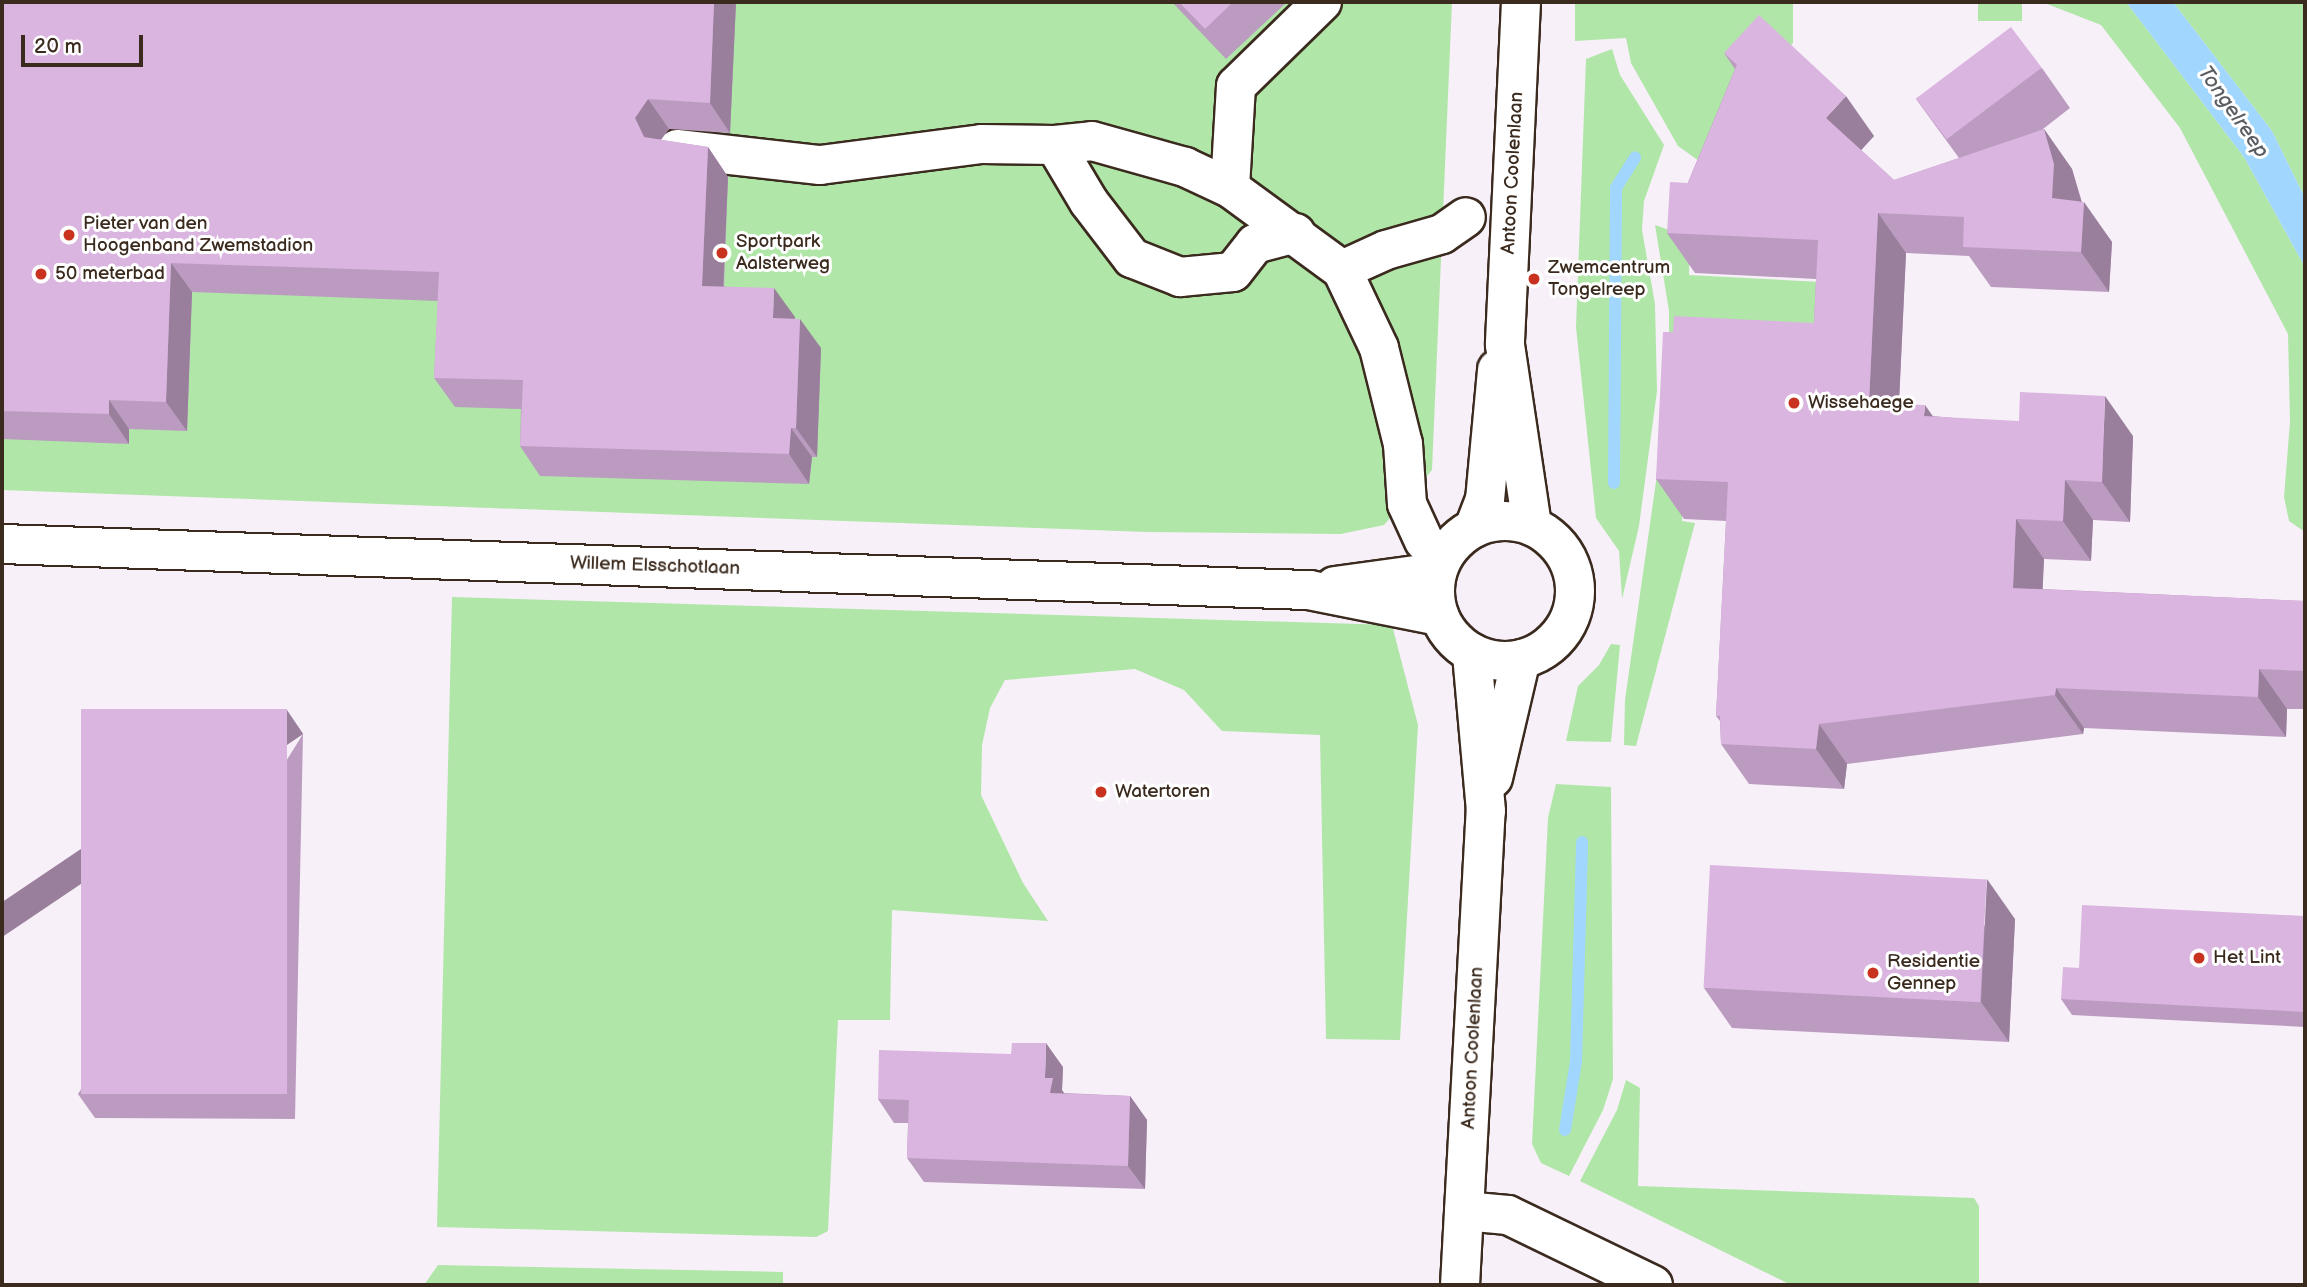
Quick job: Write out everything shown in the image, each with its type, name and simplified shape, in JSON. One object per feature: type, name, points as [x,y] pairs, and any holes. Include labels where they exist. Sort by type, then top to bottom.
[{"type":"street","points":[[1230,188],[1236,86],[1322,2]]},
{"type":"street","name":"Antoon Coolenlaan","points":[[1521,2],[1505,345],[1532,526]]},
{"type":"street","points":[[677,149],[820,165],[982,144],[1055,145],[1092,141],[1185,167],[1230,188],[1296,233],[1342,270],[1379,348],[1403,444],[1407,504],[1431,556],[1438,616],[1452,637],[1472,653],[1496,661],[1521,659],[1558,636],[1575,597],[1565,555],[1532,526],[1502,522],[1474,528],[1431,556]]},
{"type":"street","points":[[1055,145],[1089,202],[1132,258],[1180,276],[1233,272],[1255,244],[1296,233]]},
{"type":"street","points":[[1342,270],[1385,250],[1443,234],[1466,217]]},
{"type":"street","name":"Antoon Coolenlaan","points":[[1474,528],[1485,500],[1493,380],[1505,345]]},
{"type":"street","name":"Willem Elsschotlaan","points":[[2,544],[1308,590],[1438,616]]},
{"type":"street","name":"Willem Elsschotlaan","points":[[1308,590],[1431,556]]},
{"type":"street","name":"Antoon Coolenlaan","points":[[1460,1285],[1486,811],[1472,653]]},
{"type":"street","name":"Antoon Coolenlaan","points":[[1486,811],[1521,659]]},
{"type":"street","points":[[1464,1211],[1508,1215],[1653,1285]]},
{"type":"green space","name":"Sportpark Aalsterweg","points":[[2,2],[1452,2],[1432,470],[1384,525],[1341,534],[1147,532],[2,490]]},
{"type":"green space","points":[[1575,2],[1793,2],[1793,43],[1746,94],[1709,168],[1678,146],[1631,63],[1626,38],[1575,41]]},
{"type":"green space","points":[[1978,2],[2022,2],[2022,21],[1978,21]]},
{"type":"green space","points":[[2042,2],[2126,2],[2244,157],[2305,267],[2305,532],[2289,521],[2284,497],[2290,422],[2288,334],[2180,128],[2101,25]]},
{"type":"green space","points":[[2173,2],[2305,2],[2305,198],[2272,131]]},
{"type":"green space","points":[[1612,49],[1620,75],[1664,145],[1644,201],[1642,230],[1655,304],[1657,391],[1639,526],[1622,599],[1619,551],[1596,518],[1576,327],[1586,59]]},
{"type":"green space","points":[[1655,225],[1690,237],[1689,275],[1841,283],[1836,359],[1690,354],[1682,521],[1695,523],[1636,746],[1624,745],[1625,700],[1669,390],[1669,311]]},
{"type":"green space","points":[[452,597],[1392,625],[1418,725],[1400,1040],[1326,1039],[1320,735],[1222,731],[1184,690],[1135,669],[1005,680],[990,708],[982,745],[981,795],[1023,883],[1048,921],[892,910],[890,1020],[838,1020],[828,1231],[816,1237],[437,1227]]},
{"type":"green space","points":[[1611,644],[1620,645],[1611,742],[1566,741],[1578,686],[1599,665]]},
{"type":"green space","points":[[1556,784],[1611,787],[1613,1079],[1603,1110],[1569,1176],[1541,1163],[1532,1144],[1548,818]]},
{"type":"green space","points":[[1626,1080],[1640,1088],[1638,1186],[1974,1198],[1979,1206],[1979,1285],[1791,1285],[1580,1181],[1617,1110]]},
{"type":"green space","points":[[438,1265],[783,1272],[783,1285],[424,1285]]},
{"type":"water","name":"Tongelreep","points":[[2126,2],[2173,2],[2272,131],[2305,198],[2305,267],[2244,157]]},
{"type":"building","points":[[2,2],[714,2],[710,103],[648,99],[635,118],[644,137],[708,147],[702,286],[774,288],[773,318],[800,319],[796,428],[791,428],[789,454],[520,446],[523,380],[434,378],[439,272],[171,263],[166,402],[109,400],[109,414],[2,411]]},
{"type":"building","points":[[1179,2],[1233,2],[1205,29]]},
{"type":"building","name":"Wissehaege","points":[[1759,15],[1846,96],[1826,118],[1894,180],[2044,129],[2054,164],[2052,198],[2084,202],[2081,252],[1963,247],[1964,217],[1878,213],[1869,403],[1925,405],[1924,416],[2019,421],[2020,392],[2105,396],[2102,482],[2065,480],[2063,521],[2016,519],[2013,588],[2305,601],[2305,671],[2259,669],[2258,697],[2056,688],[2055,695],[1819,724],[1816,749],[1721,744],[1720,716],[1716,716],[1728,482],[1656,479],[1663,332],[1673,332],[1674,316],[1814,323],[1818,240],[1667,233],[1670,182],[1688,183],[1737,65],[1724,53]]},
{"type":"building","points":[[2011,27],[2042,68],[1947,139],[1916,99]]},
{"type":"building","points":[[81,709],[287,709],[287,1094],[81,1094]]},
{"type":"building","name":"Residentie Gennep","points":[[1710,865],[1987,879],[1980,1002],[1704,988]]},
{"type":"building","name":"Het Lint","points":[[2082,905],[2305,916],[2305,1012],[2061,999],[2063,967],[2079,968]]},
{"type":"building","points":[[1012,1043],[1046,1043],[1045,1078],[1053,1078],[1050,1093],[1130,1096],[1128,1166],[907,1158],[909,1100],[878,1099],[879,1050],[1011,1054]]},
{"type":"waterway","points":[[1614,483],[1616,188],[1635,157]]},
{"type":"waterway","points":[[1565,1130],[1576,1061],[1582,842]]},
{"type":"place","name":"Pieter van den Hoogenband Zwemstadion","points":[[69,235]]},
{"type":"place","name":"Sportpark Aalsterweg","points":[[722,253]]},
{"type":"place","name":"50 meterbad","points":[[41,274]]},
{"type":"place","name":"Zwemcentrum Tongelreep","points":[[1534,279]]},
{"type":"place","name":"Wissehaege","points":[[1794,403]]},
{"type":"place","name":"Watertoren","points":[[1101,792]]},
{"type":"place","name":"Het Lint","points":[[2199,958]]},
{"type":"place","name":"Residentie Gennep","points":[[1873,973]]}]
